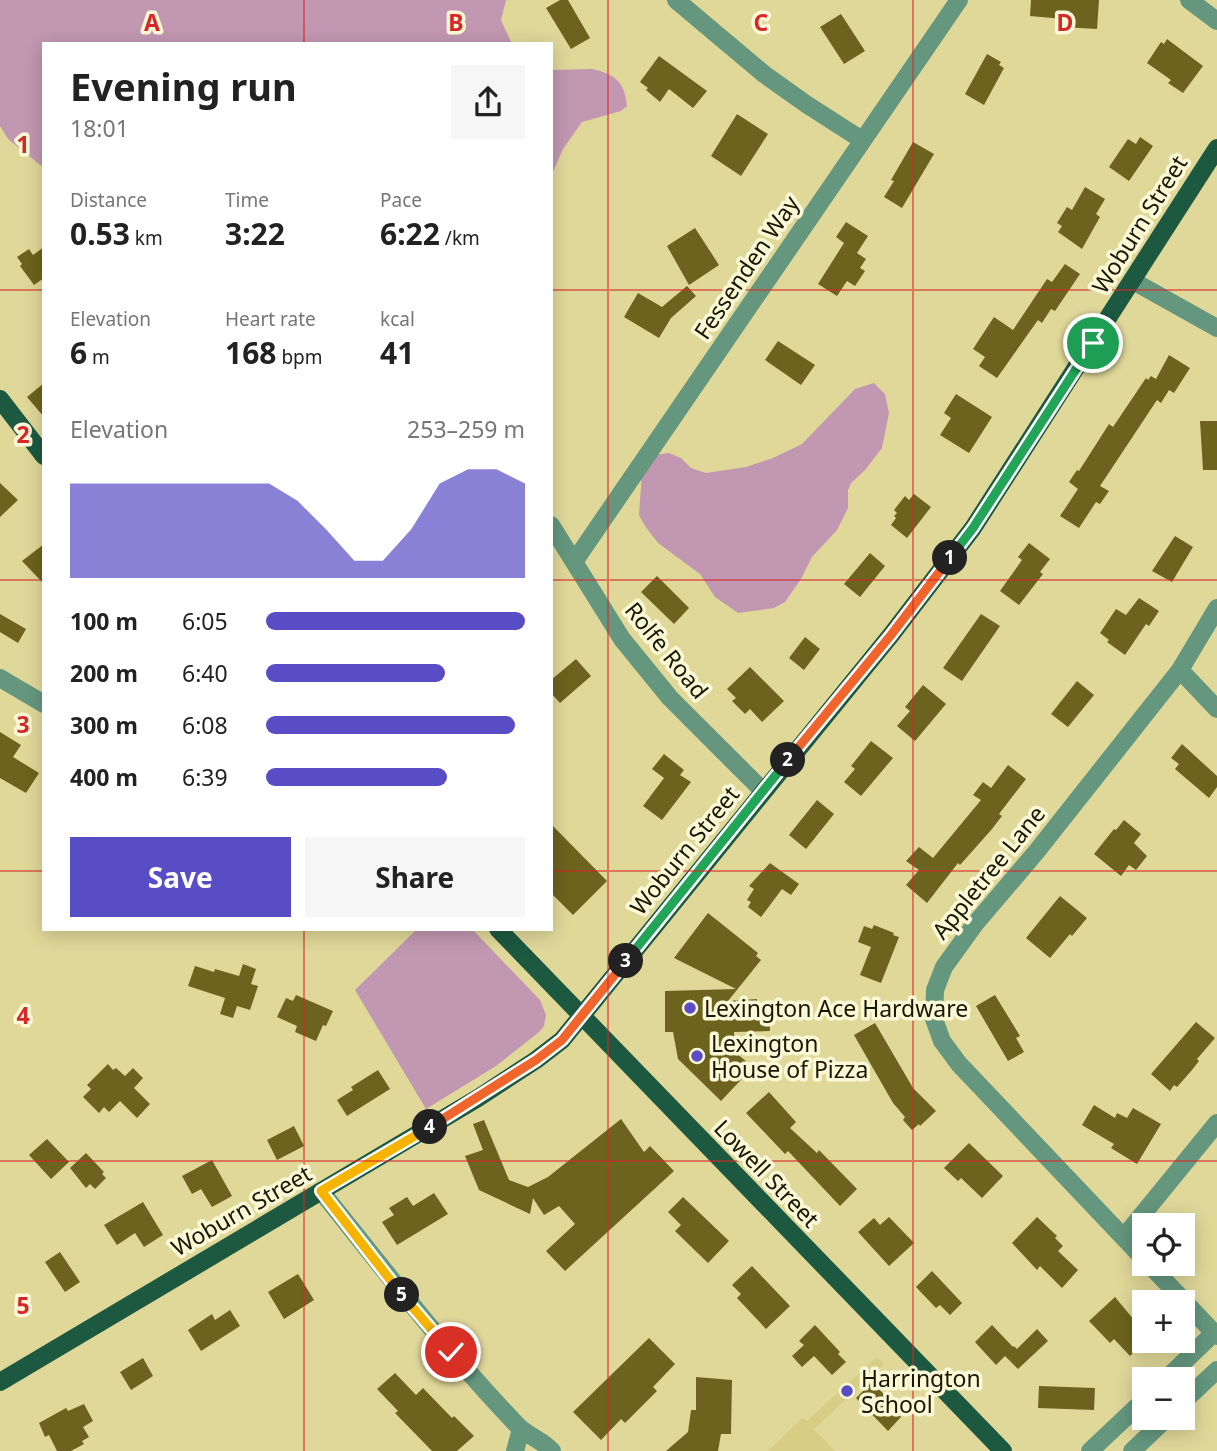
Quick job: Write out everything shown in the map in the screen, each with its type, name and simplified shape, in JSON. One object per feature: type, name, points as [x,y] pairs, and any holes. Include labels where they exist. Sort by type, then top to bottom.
[{"type":"main road","name":"Woburn Street","points":[[0,1382],[321,1191],[536,1060],[562,1040],[891,635],[973,528],[1217,148]]},
{"type":"main road","points":[[0,399],[42,453]]},
{"type":"main road","name":"Lowell Street","points":[[500,931],[1003,1451]]},
{"type":"street","points":[[676,0],[764,74],[862,141]]},
{"type":"street","name":"Fessenden Way","points":[[574,562],[958,0]]},
{"type":"street","points":[[1189,0],[1217,21]]},
{"type":"street","points":[[1133,281],[1217,328]]},
{"type":"street","name":"Rolfe Road","points":[[553,528],[622,639],[670,698],[763,791]]},
{"type":"street","name":"Appletree Lane","points":[[1132,1246],[985,1092],[948,1049],[942,1041],[934,1018],[935,990],[944,967],[956,948],[1045,841],[1180,670],[1217,608]]},
{"type":"street","points":[[1180,670],[1217,709]]},
{"type":"street","points":[[0,678],[42,703]]},
{"type":"street","points":[[1124,1237],[1217,1123]]},
{"type":"street","points":[[321,1191],[427,1325],[521,1429],[544,1442],[552,1451]]},
{"type":"street","points":[[1160,1276],[1215,1335],[1179,1367]]},
{"type":"street","points":[[1195,1391],[1217,1370]]},
{"type":"street","points":[[1090,1451],[1132,1411]]},
{"type":"street","points":[[515,1451],[521,1429]]},
{"type":"street","points":[[1132,1451],[1154,1430]]},
{"type":"shaded area","points":[[0,0],[506,0],[501,20],[511,42],[42,42],[42,166],[8,139],[0,126]]},
{"type":"shaded area","points":[[592,69],[607,74],[621,85],[627,106],[621,111],[582,122],[563,149],[553,172],[553,70]]},
{"type":"shaded area","points":[[874,383],[885,394],[889,413],[882,448],[851,483],[848,490],[848,508],[837,530],[812,557],[785,602],[774,608],[738,613],[715,597],[700,574],[658,543],[645,526],[639,515],[642,472],[654,455],[669,453],[681,458],[691,468],[706,473],[746,467],[802,444],[855,389]]},
{"type":"shaded area","points":[[415,931],[474,931],[540,1000],[546,1015],[544,1026],[539,1032],[496,1066],[426,1109],[355,990]]},
{"type":"shaded area","name":"Harrington School","points":[[877,1357],[884,1364],[814,1429],[835,1451],[768,1451],[802,1418],[807,1421]]},
{"type":"building","points":[[560,0],[568,0],[590,38],[571,49],[546,8]]},
{"type":"building","points":[[1031,0],[1099,0],[1097,29],[1062,27],[1063,19],[1030,16]]},
{"type":"building","points":[[841,14],[865,51],[844,64],[820,27]]},
{"type":"building","points":[[1167,39],[1203,66],[1183,93],[1168,83],[1171,80],[1147,63],[1161,42],[1164,44]]},
{"type":"building","points":[[987,54],[1001,62],[999,65],[1004,68],[984,105],[965,94]]},
{"type":"building","points":[[659,56],[707,91],[693,108],[669,89],[660,102],[640,82]]},
{"type":"building","points":[[737,114],[768,134],[741,176],[711,156]]},
{"type":"building","points":[[1140,137],[1153,146],[1129,181],[1109,167],[1128,139],[1136,144]]},
{"type":"building","points":[[913,142],[934,154],[902,208],[884,197]]},
{"type":"building","points":[[1085,187],[1105,199],[1096,214],[1100,217],[1082,249],[1058,232],[1062,226],[1057,223],[1067,207],[1072,210]]},
{"type":"building","points":[[846,222],[868,236],[857,253],[866,259],[860,268],[865,271],[855,286],[847,281],[837,296],[818,284],[844,243],[836,237]]},
{"type":"building","points":[[695,228],[719,265],[689,285],[667,246]]},
{"type":"building","points":[[42,248],[42,279],[34,285],[20,266],[22,264],[17,257],[29,249],[33,255]]},
{"type":"building","points":[[1065,264],[1080,274],[1055,311],[1051,309],[1042,323],[1038,320],[997,378],[979,366],[985,357],[973,349],[994,317],[1013,330],[1047,279],[1052,282]]},
{"type":"building","points":[[687,286],[696,296],[671,318],[659,338],[624,317],[638,293],[662,307]]},
{"type":"building","points":[[778,341],[815,365],[801,385],[765,360]]},
{"type":"building","points":[[1169,355],[1190,368],[1174,393],[1169,390],[1161,403],[1157,400],[1100,486],[1109,491],[1100,504],[1096,502],[1079,528],[1060,516],[1078,489],[1069,482],[1109,424],[1113,427],[1146,378],[1148,380],[1151,376],[1156,379]]},
{"type":"building","points":[[42,385],[42,415],[27,397]]},
{"type":"building","points":[[956,394],[992,417],[969,453],[940,435],[951,418],[944,413]]},
{"type":"building","points":[[1200,421],[1217,421],[1217,470],[1203,470]]},
{"type":"building","points":[[0,483],[18,500],[0,517]]},
{"type":"building","points":[[914,494],[931,507],[907,538],[891,525],[897,513],[894,510],[905,496],[909,500]]},
{"type":"building","points":[[1175,536],[1193,547],[1172,582],[1152,571]]},
{"type":"building","points":[[1029,543],[1050,559],[1040,572],[1043,574],[1019,605],[1000,591],[1022,560],[1018,557]]},
{"type":"building","points":[[42,546],[42,582],[22,561]]},
{"type":"building","points":[[870,553],[885,566],[860,597],[844,584]]},
{"type":"building","points":[[657,576],[689,608],[674,624],[641,592]]},
{"type":"building","points":[[1139,598],[1159,611],[1149,626],[1146,624],[1125,655],[1107,642],[1109,640],[1100,633],[1116,609],[1126,615]]},
{"type":"building","points":[[0,614],[26,629],[18,643],[0,632]]},
{"type":"building","points":[[981,614],[1000,626],[962,681],[943,668]]},
{"type":"building","points":[[805,637],[820,649],[804,670],[789,658]]},
{"type":"building","points":[[576,659],[591,676],[560,703],[553,695],[553,678]]},
{"type":"building","points":[[750,667],[784,701],[762,722],[750,709],[745,714],[732,701],[736,698],[727,689]]},
{"type":"building","points":[[1077,681],[1094,695],[1068,727],[1051,714]]},
{"type":"building","points":[[923,685],[946,704],[915,741],[897,726],[910,711],[905,707]]},
{"type":"building","points":[[0,732],[21,745],[13,757],[39,773],[26,793],[0,778]]},
{"type":"building","points":[[871,741],[893,758],[861,796],[844,782],[855,769],[851,766]]},
{"type":"building","points":[[1182,744],[1217,776],[1217,787],[1209,798],[1175,769],[1179,764],[1171,758]]},
{"type":"building","points":[[664,754],[684,770],[680,775],[691,782],[662,820],[643,806],[664,778],[652,769]]},
{"type":"building","points":[[1008,765],[1026,779],[999,814],[1002,816],[992,829],[960,865],[958,863],[927,903],[906,885],[919,870],[906,861],[919,847],[933,858],[981,800],[973,795],[983,782],[991,788]]},
{"type":"building","points":[[817,800],[834,814],[806,849],[789,835]]},
{"type":"building","points":[[1124,820],[1141,834],[1134,843],[1147,856],[1136,870],[1129,865],[1121,876],[1094,854]]},
{"type":"building","points":[[553,826],[607,881],[573,915],[553,895]]},
{"type":"building","points":[[770,863],[799,884],[791,895],[782,889],[761,917],[748,907],[751,902],[747,900],[754,889],[749,886]]},
{"type":"building","points":[[1060,896],[1087,918],[1050,958],[1026,938]]},
{"type":"building","points":[[708,913],[758,953],[756,956],[761,960],[728,1001],[757,999],[757,1007],[769,1007],[770,1031],[734,1032],[735,1052],[753,1067],[721,1101],[678,1059],[673,1032],[665,1032],[665,991],[736,989],[674,958]]},
{"type":"building","points":[[874,925],[899,937],[881,983],[860,975],[871,947],[858,942],[864,926],[872,929]]},
{"type":"building","points":[[243,964],[256,969],[251,984],[258,986],[250,1010],[237,1006],[233,1018],[220,1014],[225,998],[188,986],[195,966],[239,976]]},
{"type":"building","points":[[296,995],[333,1011],[316,1041],[295,1032],[297,1026],[277,1017],[286,998],[293,1001]]},
{"type":"building","points":[[995,995],[1020,1036],[1016,1038],[1024,1052],[1008,1061],[976,1006]]},
{"type":"building","points":[[1196,1022],[1215,1038],[1197,1059],[1199,1061],[1192,1070],[1170,1091],[1151,1074]]},
{"type":"building","points":[[875,1023],[913,1088],[936,1111],[912,1130],[903,1120],[905,1117],[893,1103],[854,1035]]},
{"type":"building","points":[[108,1064],[125,1076],[133,1068],[143,1078],[134,1088],[150,1104],[137,1118],[120,1101],[109,1112],[104,1107],[99,1113],[83,1097],[91,1089],[87,1085]]},
{"type":"building","points":[[378,1070],[390,1089],[347,1116],[337,1100],[353,1090],[351,1087]]},
{"type":"building","points":[[769,1092],[796,1122],[790,1128],[817,1153],[819,1150],[857,1189],[840,1206],[788,1151],[785,1154],[746,1113]]},
{"type":"building","points":[[1094,1105],[1115,1118],[1117,1113],[1127,1118],[1133,1108],[1161,1124],[1137,1164],[1111,1148],[1114,1144],[1082,1125]]},
{"type":"building","points":[[621,1119],[644,1152],[650,1146],[674,1171],[565,1271],[546,1251],[575,1224],[559,1206],[544,1215],[533,1198],[530,1214],[479,1190],[465,1156],[483,1150],[473,1124],[484,1120],[509,1180],[528,1187],[548,1177]]},
{"type":"building","points":[[294,1126],[304,1146],[277,1160],[267,1140]]},
{"type":"building","points":[[47,1139],[69,1162],[51,1179],[29,1155]]},
{"type":"building","points":[[969,1143],[1003,1176],[982,1198],[961,1178],[958,1181],[944,1168]]},
{"type":"building","points":[[86,1153],[104,1172],[102,1174],[106,1178],[95,1189],[90,1184],[86,1188],[70,1168]]},
{"type":"building","points":[[212,1160],[232,1196],[212,1207],[201,1189],[192,1194],[182,1176]]},
{"type":"building","points":[[434,1193],[448,1214],[397,1245],[382,1222],[394,1215],[389,1208],[407,1197],[413,1206]]},
{"type":"building","points":[[683,1197],[729,1241],[708,1263],[675,1231],[681,1225],[668,1212]]},
{"type":"building","points":[[143,1202],[163,1235],[144,1247],[135,1233],[117,1245],[104,1225]]},
{"type":"building","points":[[889,1217],[914,1243],[889,1266],[858,1232],[874,1218],[880,1225]]},
{"type":"building","points":[[1037,1217],[1057,1236],[1055,1238],[1063,1246],[1058,1251],[1078,1270],[1062,1288],[1040,1266],[1037,1270],[1012,1243]]},
{"type":"building","points":[[60,1252],[80,1282],[65,1292],[45,1262]]},
{"type":"building","points":[[752,1266],[790,1306],[766,1329],[737,1298],[741,1294],[732,1285]]},
{"type":"building","points":[[932,1271],[962,1303],[950,1315],[940,1305],[936,1308],[916,1287]]},
{"type":"building","points":[[298,1274],[314,1300],[284,1319],[268,1292]]},
{"type":"building","points":[[1115,1297],[1132,1318],[1133,1353],[1130,1356],[1114,1339],[1110,1343],[1089,1321]]},
{"type":"building","points":[[230,1310],[240,1326],[201,1351],[188,1330],[212,1314],[215,1320]]},
{"type":"building","points":[[815,1325],[846,1362],[832,1375],[814,1356],[802,1367],[792,1356],[804,1345],[799,1341]]},
{"type":"building","points":[[992,1325],[1017,1349],[1037,1329],[1048,1341],[1018,1369],[1005,1356],[996,1365],[975,1342]]},
{"type":"building","points":[[649,1338],[675,1364],[653,1387],[657,1391],[625,1423],[621,1419],[601,1440],[573,1412]]},
{"type":"building","points":[[143,1358],[153,1376],[131,1390],[120,1372]]},
{"type":"building","points":[[395,1373],[416,1395],[423,1388],[474,1436],[457,1451],[432,1451],[395,1413],[398,1411],[377,1389]]},
{"type":"building","points":[[696,1377],[732,1380],[731,1434],[721,1434],[718,1451],[666,1451],[688,1432],[691,1410],[696,1410]]},
{"type":"building","points":[[872,1382],[896,1407],[894,1409],[901,1417],[888,1431],[856,1398]]},
{"type":"building","points":[[1039,1386],[1095,1388],[1094,1410],[1038,1408]]},
{"type":"building","points":[[84,1404],[93,1421],[83,1427],[89,1437],[82,1441],[84,1444],[71,1451],[57,1451],[49,1435],[45,1437],[39,1423],[66,1408],[68,1411]]},
{"type":"place","name":"Lexington Ace Hardware","points":[[690,1008]]},
{"type":"place","name":"Lexington House of Pizza","points":[[697,1056]]},
{"type":"place","name":"Harrington School","points":[[847,1391]]},
{"type":"route","points":[[451,1352],[402,1295],[321,1191],[478,1098],[562,1040],[891,635],[973,528],[1093,343]]}]
